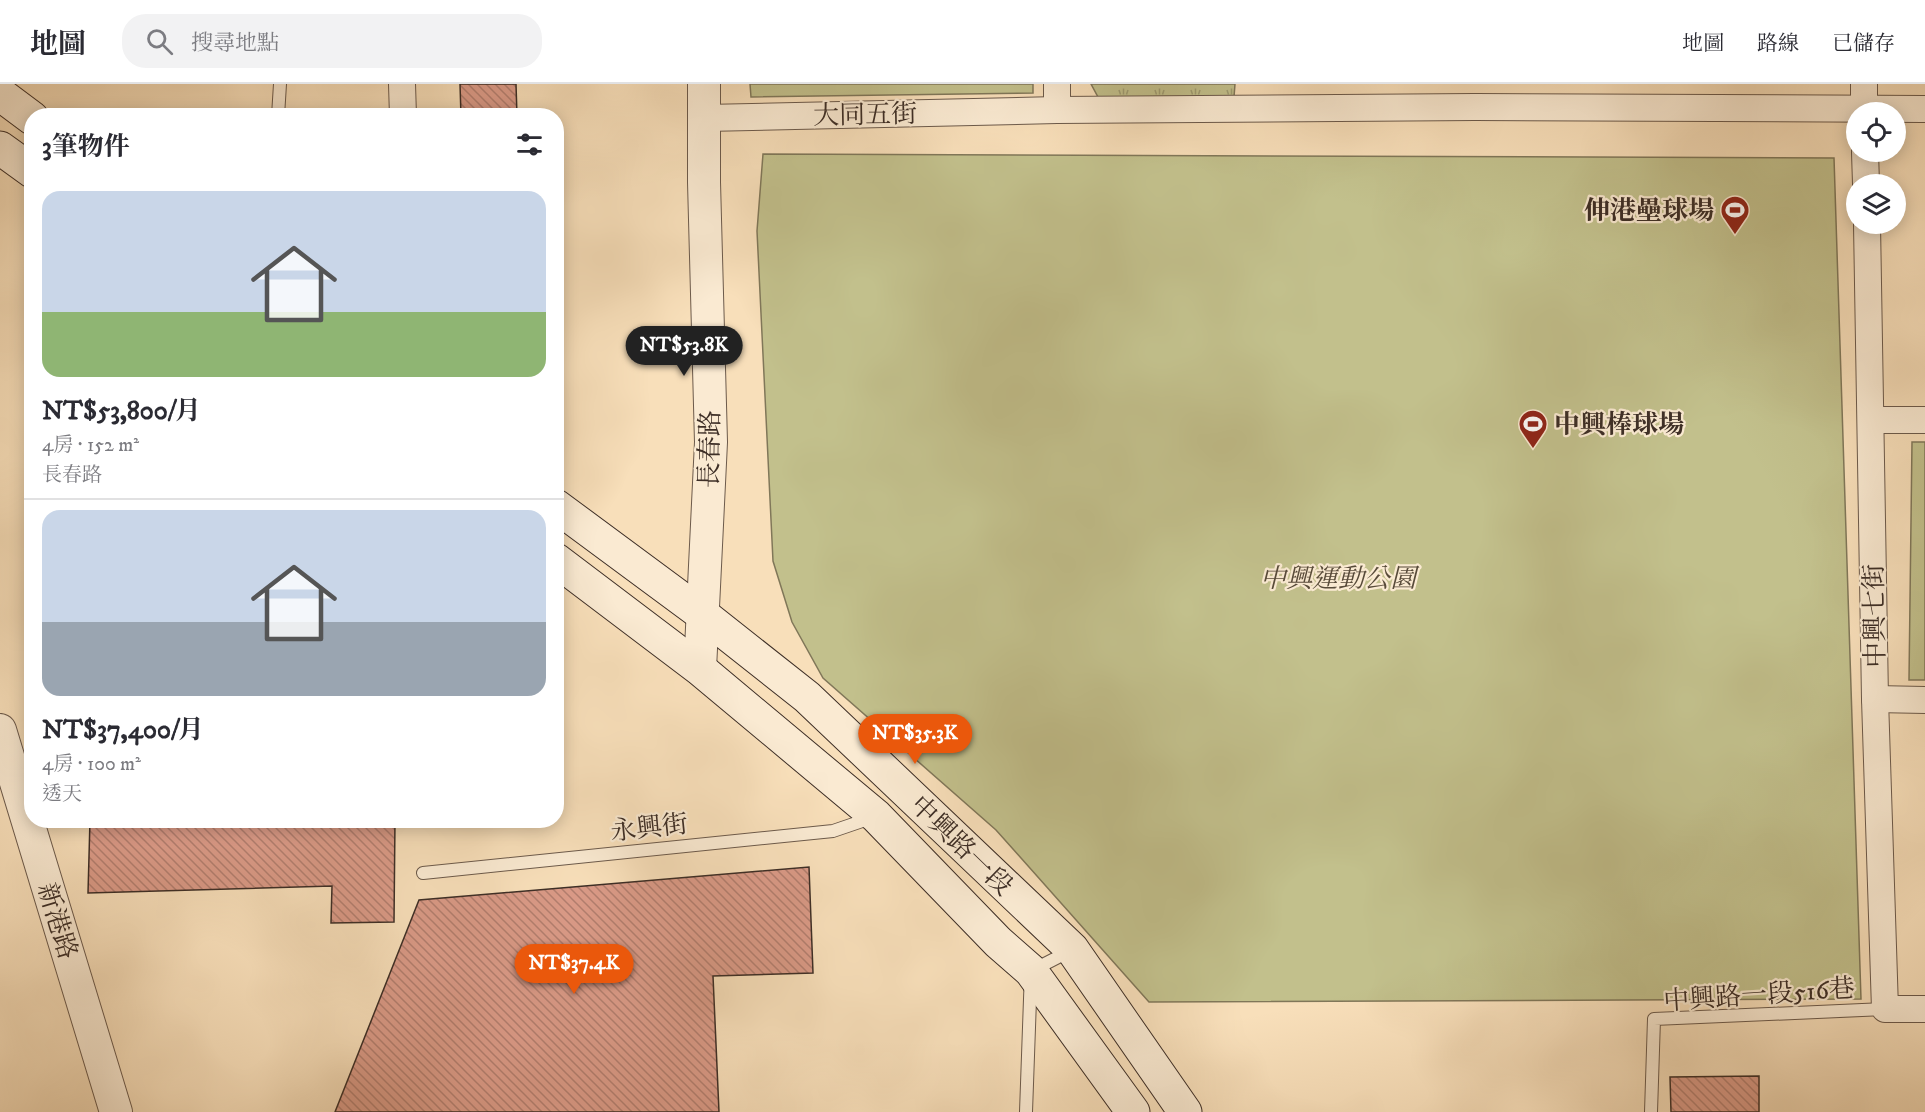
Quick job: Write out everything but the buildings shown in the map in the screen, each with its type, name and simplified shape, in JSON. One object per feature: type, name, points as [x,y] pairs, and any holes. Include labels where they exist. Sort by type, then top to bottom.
[{"type":"main road","points":[[0,94],[24,112]]},
{"type":"main road","points":[[0,148],[24,165]]},
{"type":"main road","name":"中興路一段","points":[[564,512],[702,614],[807,697],[1072,950],[1185,1112]]},
{"type":"main road","name":"中興路一段","points":[[564,566],[700,669],[876,816],[998,942],[1031,971],[1133,1112]]},
{"type":"street","points":[[402,84],[403,108]]},
{"type":"street","name":"長春路","points":[[700,669],[711,442],[704,182],[704,84]]},
{"type":"street","points":[[1057,84],[1057,110]]},
{"type":"street","name":"大同五街","points":[[705,118],[1057,110],[1846,102]]},
{"type":"street","name":"大同五街","points":[[1906,107],[1925,109]]},
{"type":"street","name":"中興七街","points":[[1867,234],[1875,699],[1885,1009]]},
{"type":"street","points":[[1872,420],[1925,420]]},
{"type":"street","points":[[1875,699],[1925,700]]},
{"type":"street","name":"新港路","points":[[0,730],[24,809]]},
{"type":"street","name":"新港路","points":[[30,828],[116,1112]]},
{"type":"street","points":[[1885,1009],[1925,1009]]},
{"type":"lane","points":[[278,108],[280,84]]},
{"type":"lane","name":"永興街","points":[[423,873],[833,831],[876,816]]},
{"type":"lane","points":[[1026,1112],[1031,971],[1072,950]]},
{"type":"lane","name":"中興路一段516巷","points":[[1651,1112],[1654,1019],[1885,1009]]},
{"type":"green space","points":[[750,84],[1033,84],[1033,93],[751,97]]},
{"type":"green space","points":[[1091,84],[1235,84],[1234,97],[1098,97]]},
{"type":"green space","name":"中興運動公園","points":[[763,154],[1834,158],[1861,999],[1149,1002],[996,830],[823,678],[792,622],[773,561],[757,231]]},
{"type":"green space","points":[[1912,442],[1925,442],[1925,680],[1909,680]]},
{"type":"place","name":"伸港壘球場","points":[[1735,236]]},
{"type":"place","name":"中興棒球場","points":[[1533,450]]}]
